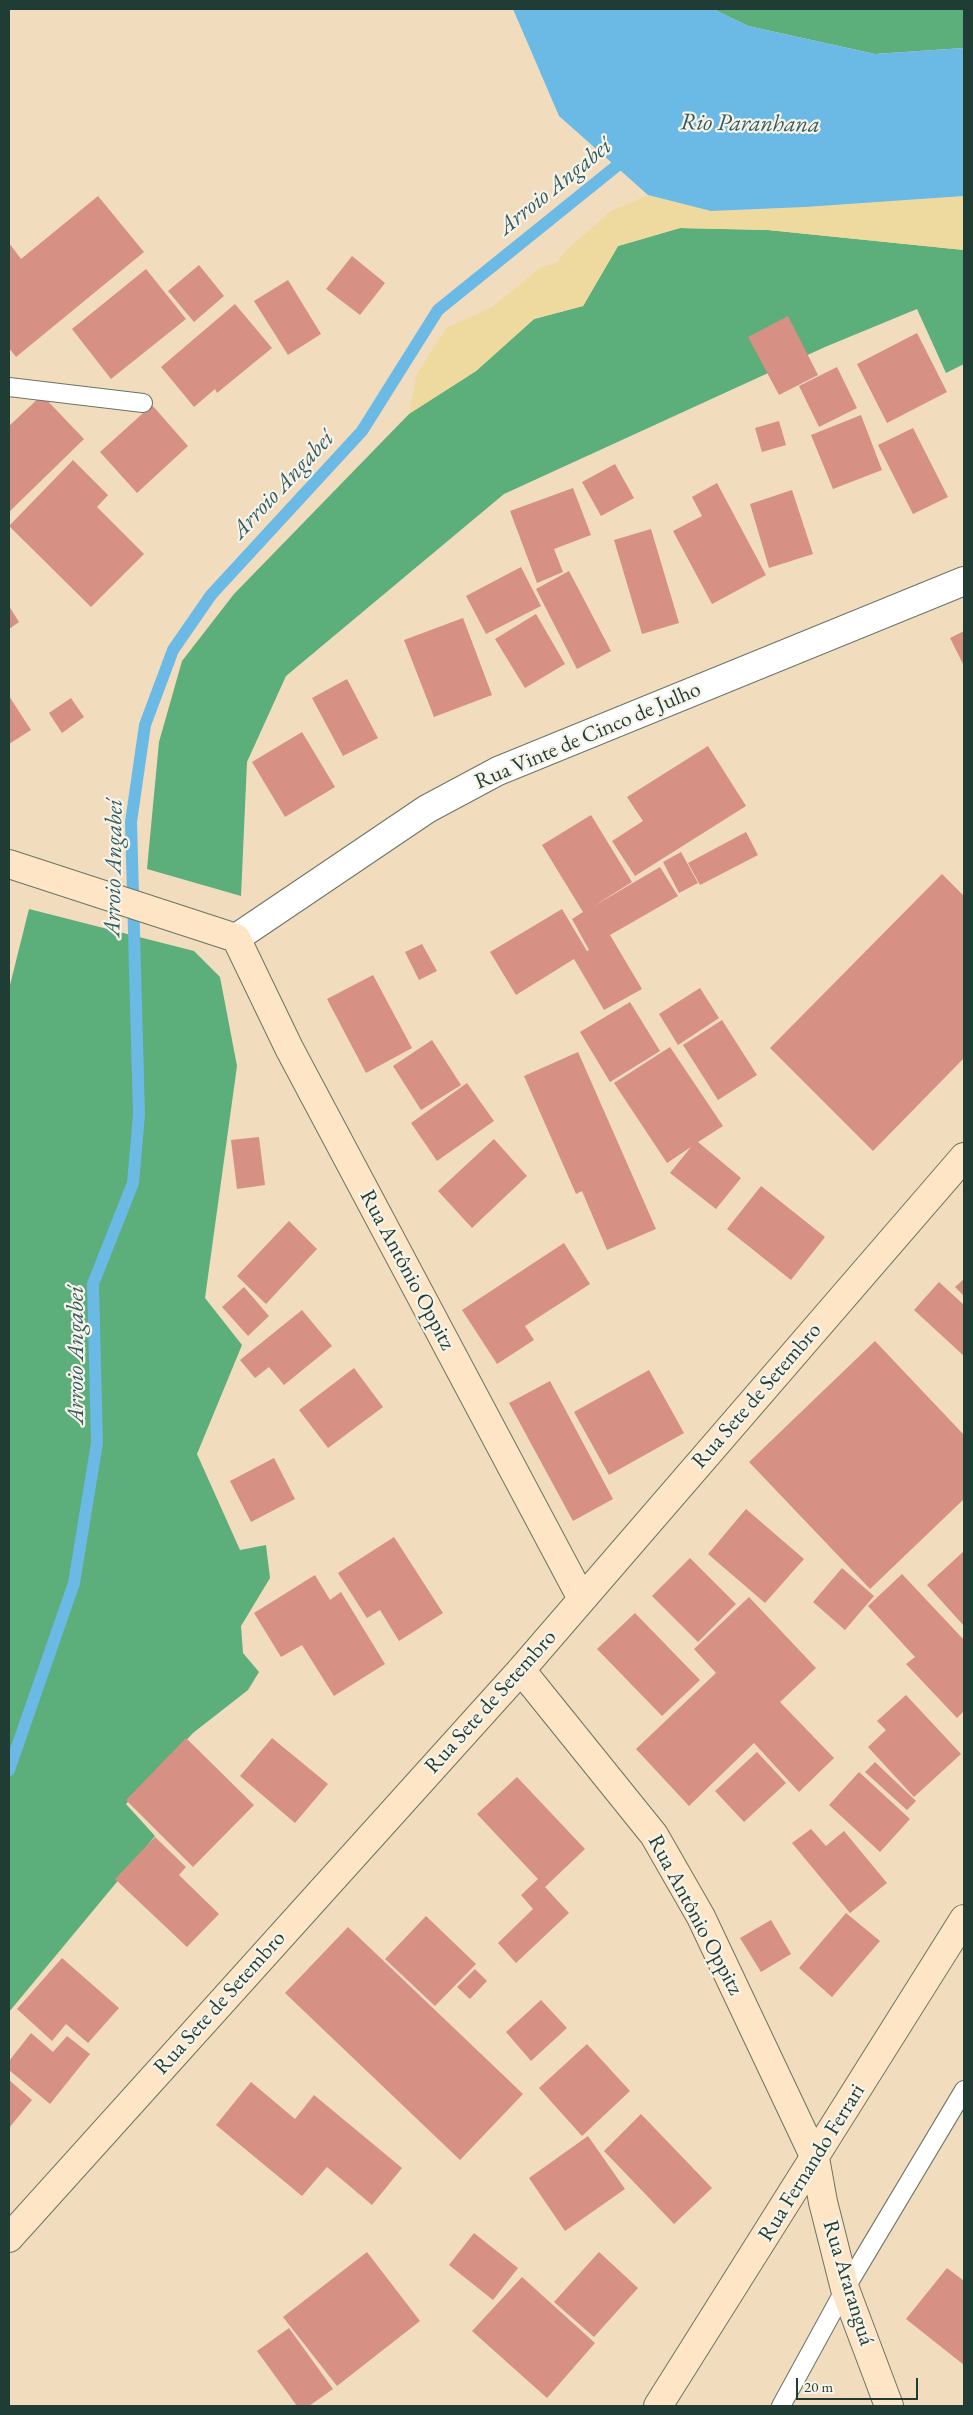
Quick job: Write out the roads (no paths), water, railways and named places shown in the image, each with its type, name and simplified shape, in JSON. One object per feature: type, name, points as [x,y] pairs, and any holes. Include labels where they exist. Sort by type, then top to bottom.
[{"type":"main road","points":[[10,863],[236,938]]},
{"type":"main road","name":"Rua Antônio Oppitz","points":[[236,938],[289,1048],[582,1599]]},
{"type":"main road","name":"Rua Sete de Setembro","points":[[9,2238],[521,1670],[964,1157]]},
{"type":"main road","name":"Rua Antônio Oppitz","points":[[521,1670],[654,1835],[701,1918],[815,2158]]},
{"type":"main road","name":"Rua Fernando Ferrari","points":[[658,2406],[964,1919]]},
{"type":"main road","name":"Rua Araranguá","points":[[815,2158],[823,2202],[845,2289],[889,2406]]},
{"type":"street","name":"Rua Vinte de Cinco de Julho","points":[[236,938],[427,809],[498,771],[964,581]]},
{"type":"lane","points":[[9,387],[143,403]]},
{"type":"lane","points":[[781,2406],[845,2289],[964,2090]]},
{"type":"water","name":"Rio Paranhana","points":[[513,9],[713,9],[748,26],[875,54],[964,48],[964,196],[805,207],[711,211],[648,195],[559,116]]},
{"type":"waterway","name":"Arroio Angabeí","points":[[9,1770],[74,1583],[97,1443],[93,1284],[133,1183],[139,1115],[131,822],[145,725],[173,650],[211,595],[362,431],[438,310],[629,156]]}]
